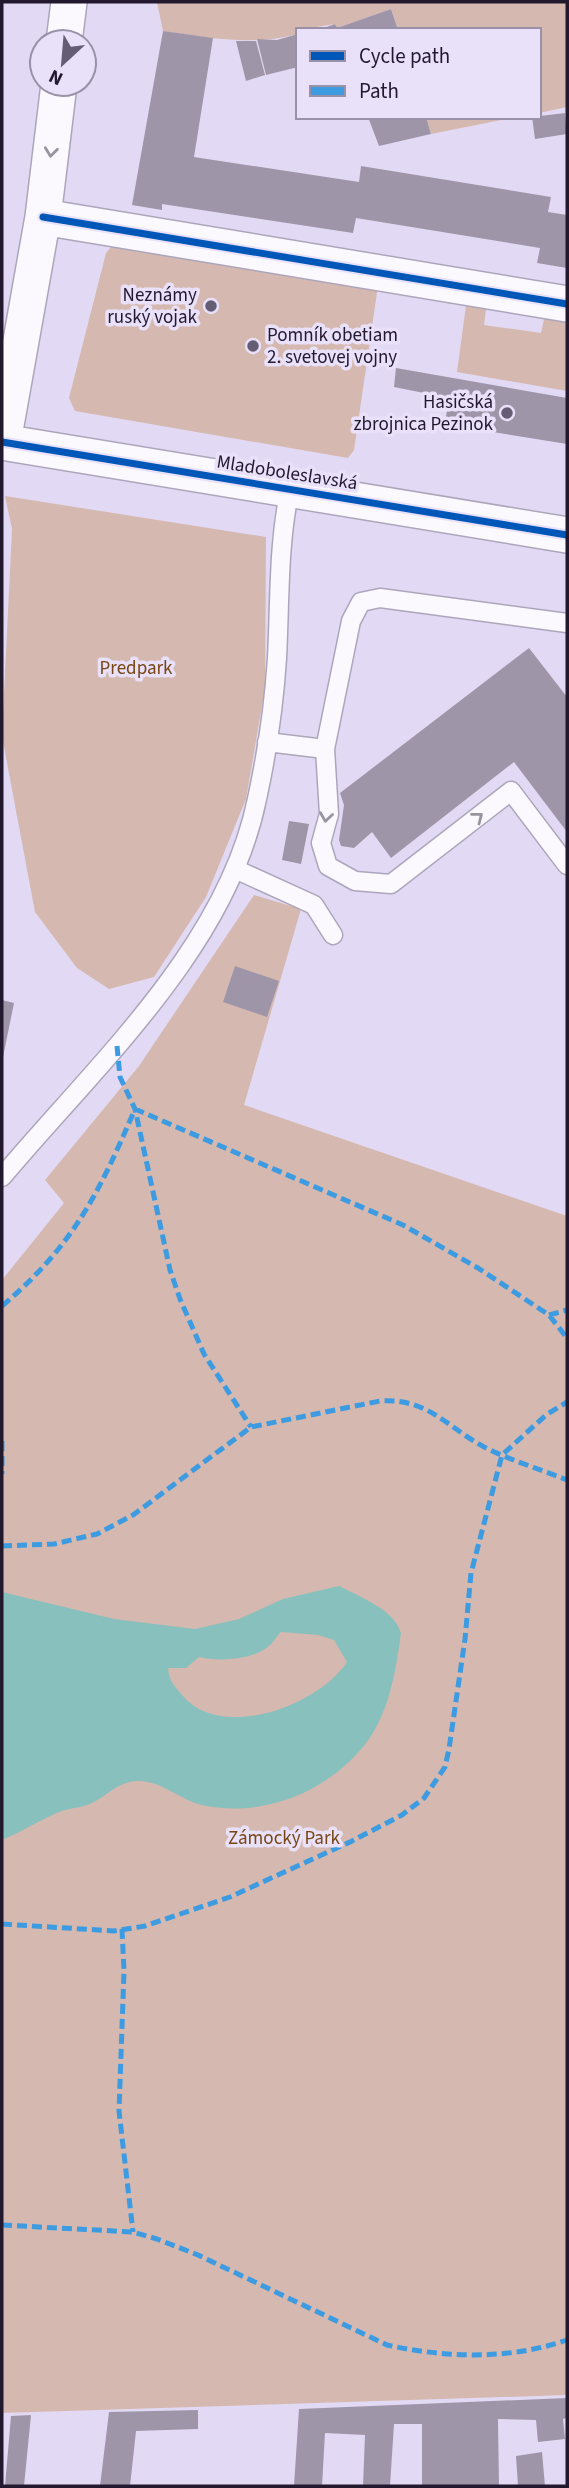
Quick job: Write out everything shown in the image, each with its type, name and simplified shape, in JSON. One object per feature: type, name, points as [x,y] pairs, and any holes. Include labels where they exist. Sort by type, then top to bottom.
[{"type":"street","points":[[66,28],[69,2]]},
{"type":"street","points":[[2,444],[43,217],[57,98]]},
{"type":"street","points":[[43,217],[567,304]]},
{"type":"street","name":"Mladoboleslavská","points":[[2,444],[567,535]]},
{"type":"lane","points":[[2,1177],[117,1046],[188,956],[235,869],[257,800],[267,743],[277,661],[283,522],[290,489]]},
{"type":"lane","points":[[567,623],[380,598],[361,603],[351,621],[325,749],[329,814],[321,843],[328,866],[355,881],[391,884],[511,792],[567,865]]},
{"type":"lane","points":[[267,743],[325,749]]},
{"type":"lane","points":[[235,869],[314,905],[333,935]]},
{"type":"green space","points":[[157,2],[567,2],[567,107],[541,113],[541,28],[397,28],[391,9],[337,28],[335,24],[296,28],[296,34],[265,40],[230,40],[163,31]]},
{"type":"green space","points":[[427,119],[506,119],[431,134]]},
{"type":"green space","points":[[122,244],[379,279],[354,450],[348,458],[75,411],[69,398],[106,253],[112,246]]},
{"type":"green space","points":[[467,298],[487,301],[484,325],[541,333],[546,310],[567,314],[567,391],[457,372]]},
{"type":"green space","name":"Predpark","points":[[5,496],[266,537],[265,688],[246,799],[206,897],[154,977],[109,989],[77,968],[35,912],[2,736],[12,529]]},
{"type":"green space","name":"Zámocký Park","points":[[254,895],[301,909],[244,1105],[567,1216],[567,2395],[2,2413],[2,1280],[64,1203],[45,1180],[139,1066]]},
{"type":"shaded area","points":[[339,1586],[384,1610],[401,1633],[394,1674],[382,1715],[369,1739],[337,1773],[297,1796],[275,1803],[229,1808],[197,1804],[155,1784],[130,1782],[90,1804],[59,1812],[2,1840],[2,1592],[114,1619],[195,1629],[239,1619],[283,1599]],"holes":[[[281,1632],[318,1635],[334,1640],[347,1662],[333,1678],[314,1692],[268,1713],[244,1717],[220,1716],[199,1709],[182,1695],[169,1676],[168,1668],[186,1668],[199,1657],[226,1659],[255,1654],[270,1645]]]},
{"type":"building","points":[[391,9],[397,28],[337,28]]},
{"type":"building","points":[[163,31],[213,38],[194,157],[359,182],[361,166],[551,197],[548,212],[567,215],[567,268],[537,263],[540,248],[356,218],[353,233],[162,204],[162,210],[132,205]]},
{"type":"building","points":[[296,35],[296,68],[266,75],[257,39],[277,40]]},
{"type":"building","points":[[236,41],[256,41],[265,75],[246,81]]},
{"type":"building","points":[[565,113],[567,134],[535,139],[532,119],[541,119],[541,116]]},
{"type":"building","points":[[369,119],[427,119],[431,134],[379,146]]},
{"type":"building","name":"Hasičská zbrojnica Pezinok","points":[[396,368],[567,398],[567,444],[468,428],[463,432],[444,429],[449,398],[394,387]]},
{"type":"building","points":[[529,648],[567,697],[567,832],[514,762],[391,858],[372,832],[354,848],[341,846],[339,840],[344,805],[340,793]]},
{"type":"building","points":[[289,821],[309,824],[301,864],[282,860]]},
{"type":"building","points":[[235,966],[279,981],[267,1017],[223,1002]]},
{"type":"building","points":[[2,1000],[14,1003],[3,1057],[2,1056]]},
{"type":"building","points":[[567,2398],[567,2418],[563,2419],[565,2439],[538,2442],[536,2420],[498,2419],[499,2486],[422,2486],[422,2424],[394,2424],[390,2486],[363,2486],[365,2435],[325,2433],[322,2486],[294,2486],[299,2409]]},
{"type":"building","points":[[198,2410],[198,2429],[136,2431],[130,2486],[100,2486],[109,2412]]},
{"type":"building","points":[[31,2415],[24,2486],[5,2486],[11,2416]]},
{"type":"building","points":[[542,2452],[545,2486],[518,2486],[516,2456]]},
{"type":"marked path","points":[[117,1046],[120,1077],[135,1109],[170,1270],[180,1299],[204,1354],[251,1427]]},
{"type":"marked path","points":[[2,1306],[48,1261],[82,1216],[109,1167],[135,1109],[403,1225],[478,1268],[549,1315],[567,1338]]},
{"type":"marked path","points":[[549,1315],[567,1310]]},
{"type":"marked path","points":[[2,1546],[54,1544],[97,1534],[133,1515],[251,1427],[380,1401],[397,1401],[425,1409],[486,1448],[567,1480]]},
{"type":"marked path","points":[[2,1924],[114,1931],[145,1926],[230,1897],[350,1842],[402,1815],[424,1798],[445,1767],[465,1639],[471,1573],[502,1455],[546,1415],[567,1402]]},
{"type":"marked path","points":[[2,1441],[2,1474]]},
{"type":"marked path","points":[[122,1929],[124,1971],[119,2111],[133,2232]]},
{"type":"marked path","points":[[2,2225],[133,2232],[157,2239],[198,2255],[387,2345],[432,2353],[478,2355],[523,2351],[567,2340]]},
{"type":"cycle path","points":[[43,217],[567,304]]},
{"type":"cycle path","points":[[2,442],[567,535]]},
{"type":"place","name":"Neznámy ruský vojak","points":[[211,306]]},
{"type":"place","name":"Pomník obetiam 2. svetovej vojny","points":[[253,346]]},
{"type":"place","name":"Hasičská zbrojnica Pezinok","points":[[507,413]]}]
